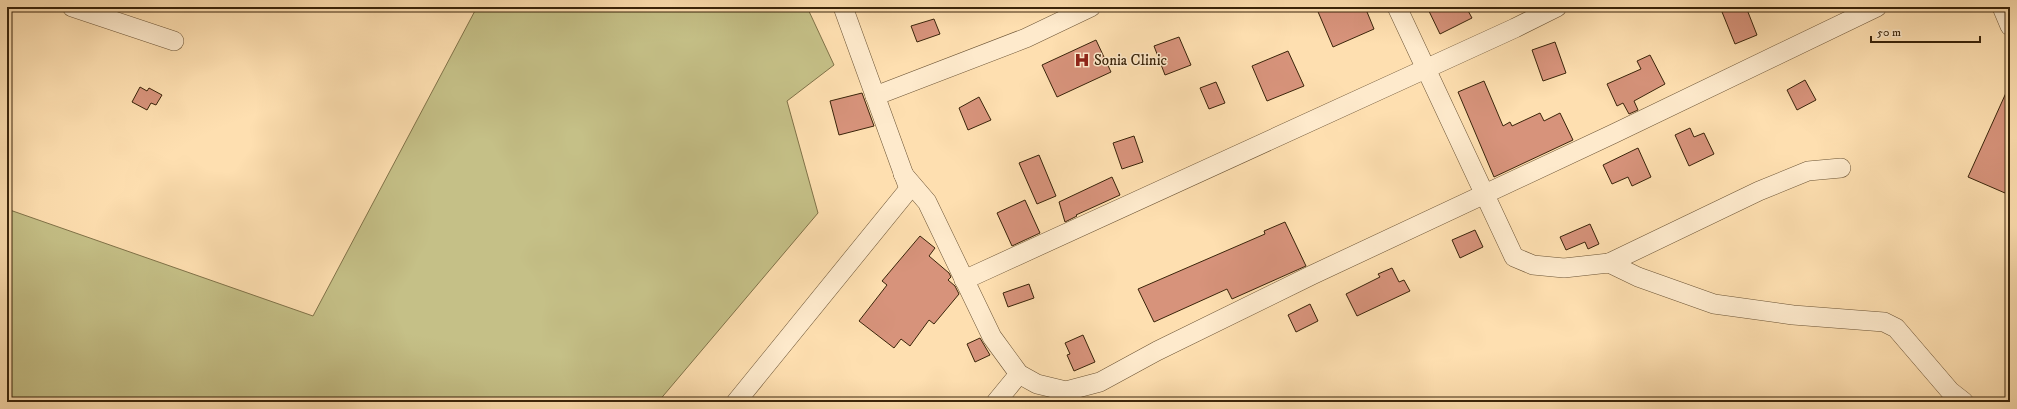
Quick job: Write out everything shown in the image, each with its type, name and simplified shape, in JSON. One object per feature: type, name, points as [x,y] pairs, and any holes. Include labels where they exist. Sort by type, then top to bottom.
[{"type":"street","points":[[72,7],[174,41]]},
{"type":"street","points":[[736,402],[909,189],[843,7]]},
{"type":"street","points":[[875,96],[1026,38],[1091,7]]},
{"type":"street","points":[[1397,7],[1427,68],[1514,256],[1533,265],[1564,268],[1609,263],[1759,191],[1808,171],[1841,168]]},
{"type":"street","points":[[964,280],[1557,7]]},
{"type":"street","points":[[903,174],[927,202],[992,337],[1019,374],[1037,384],[1066,391],[1100,382],[1157,351],[1312,275],[1486,194],[1877,7]]},
{"type":"street","points":[[2002,7],[2010,26]]},
{"type":"street","points":[[1609,263],[1638,278],[1714,304],[1793,315],[1884,322],[1896,328],[1950,391],[1964,402]]},
{"type":"street","points":[[996,402],[1019,374]]},
{"type":"shaded area","points":[[477,7],[807,7],[834,65],[787,101],[818,213],[658,402],[7,402],[7,209],[313,316]]},
{"type":"building","points":[[1316,7],[1365,7],[1374,29],[1333,47]]},
{"type":"building","points":[[1427,7],[1466,7],[1472,18],[1440,34]]},
{"type":"building","points":[[1720,7],[1746,7],[1757,35],[1735,44]]},
{"type":"building","points":[[934,19],[940,34],[917,42],[911,26]]},
{"type":"building","points":[[1179,37],[1191,65],[1165,75],[1154,46]]},
{"type":"building","points":[[1096,40],[1111,72],[1057,97],[1042,65]]},
{"type":"building","points":[[1555,42],[1566,73],[1543,81],[1532,50]]},
{"type":"building","points":[[1288,51],[1304,86],[1267,101],[1252,66]]},
{"type":"building","points":[[1650,55],[1665,84],[1634,101],[1638,110],[1629,114],[1623,103],[1617,106],[1607,84],[1641,69],[1637,61]]},
{"type":"building","points":[[1805,80],[1816,100],[1797,110],[1787,90]]},
{"type":"building","points":[[1484,81],[1503,126],[1510,122],[1512,126],[1540,113],[1544,121],[1560,113],[1573,140],[1494,177],[1458,92]]},
{"type":"building","points":[[1216,82],[1225,103],[1209,109],[1200,88]]},
{"type":"building","points":[[2010,84],[2010,182],[2005,193],[1968,177]]},
{"type":"building","points":[[140,87],[147,91],[149,88],[162,95],[156,105],[151,103],[147,110],[132,102]]},
{"type":"building","points":[[862,93],[874,126],[839,135],[830,101]]},
{"type":"building","points":[[979,97],[991,120],[968,130],[959,108]]},
{"type":"building","points":[[1690,128],[1694,137],[1704,133],[1714,154],[1689,166],[1675,135]]},
{"type":"building","points":[[1134,136],[1143,162],[1122,169],[1113,143]]},
{"type":"building","points":[[1638,148],[1651,177],[1632,186],[1628,177],[1612,184],[1603,165]]},
{"type":"building","points":[[1039,155],[1056,196],[1037,204],[1019,163]]},
{"type":"building","points":[[1112,177],[1120,195],[1076,215],[1077,216],[1065,222],[1059,202]]},
{"type":"building","points":[[1025,200],[1040,233],[1012,246],[997,213]]},
{"type":"building","points":[[1285,222],[1306,266],[1232,299],[1227,289],[1154,322],[1138,289],[1265,234],[1264,231]]},
{"type":"building","points":[[1590,224],[1599,244],[1588,249],[1585,242],[1566,250],[1560,237]]},
{"type":"building","points":[[1475,230],[1483,247],[1460,258],[1452,240]]},
{"type":"building","points":[[920,236],[935,248],[929,256],[949,273],[951,277],[948,280],[955,286],[959,294],[934,324],[929,320],[910,346],[901,339],[894,348],[859,321],[887,285],[882,281]]},
{"type":"building","points":[[1392,268],[1399,282],[1404,280],[1410,291],[1357,316],[1346,294],[1380,277],[1378,274]]},
{"type":"building","points":[[1029,284],[1034,298],[1008,307],[1003,293]]},
{"type":"building","points":[[1310,304],[1318,321],[1296,332],[1288,315]]},
{"type":"building","points":[[1083,335],[1095,362],[1074,371],[1067,355],[1070,354],[1065,343]]},
{"type":"building","points":[[980,338],[990,355],[975,362],[967,344]]},
{"type":"place","name":"Sonia Clinic","points":[[1082,60]]}]
